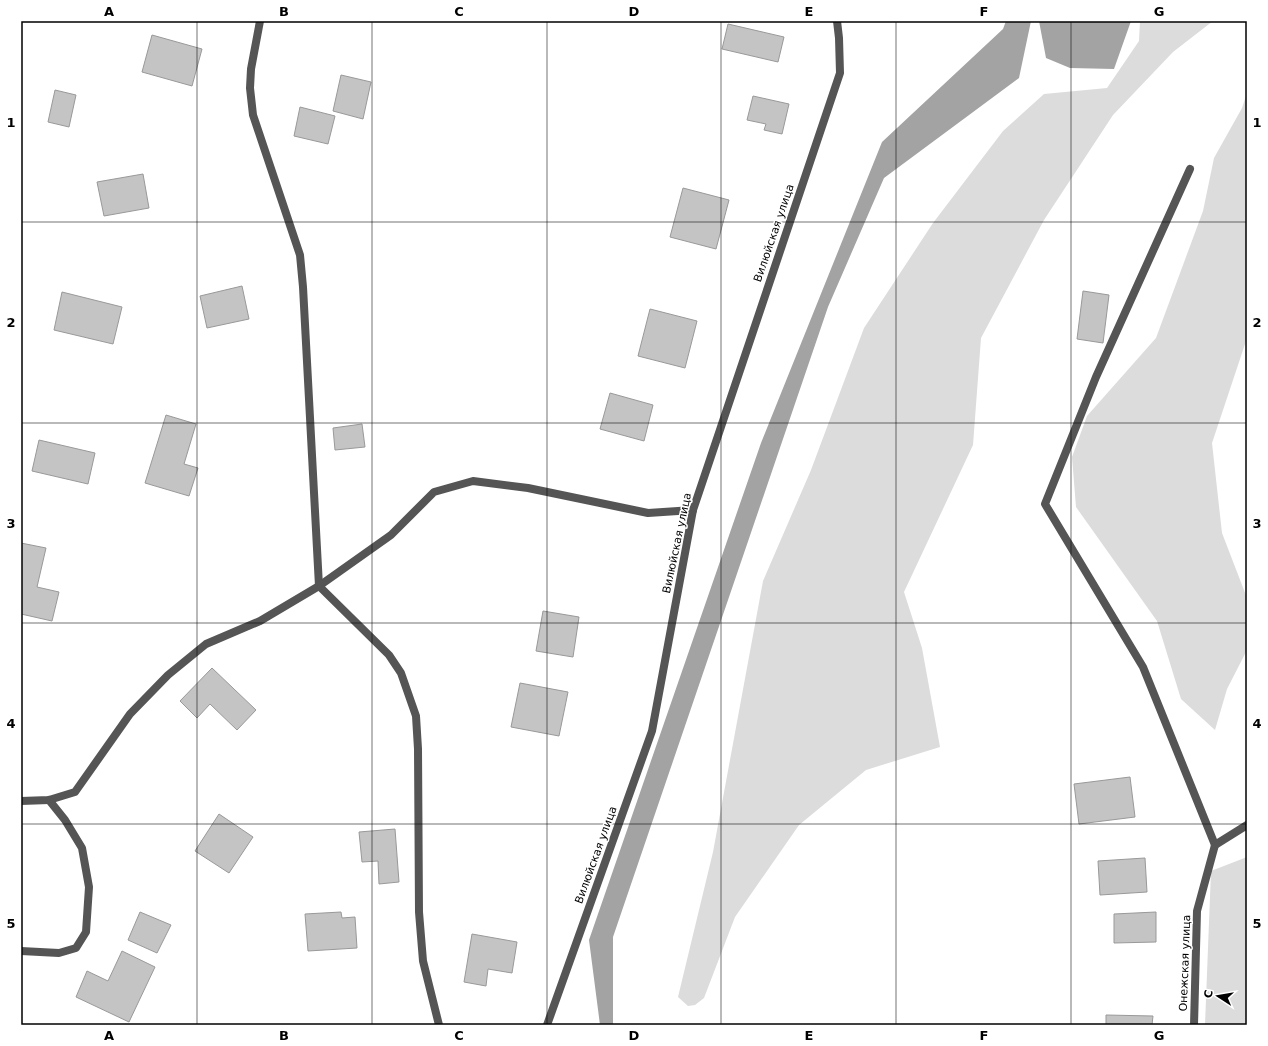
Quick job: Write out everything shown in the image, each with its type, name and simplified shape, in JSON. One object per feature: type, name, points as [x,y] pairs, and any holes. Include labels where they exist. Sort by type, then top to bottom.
[{"type":"street","points":[[260,21],[251,69],[250,88],[253,115],[300,255],[304,295],[319,586],[389,655],[401,673],[416,716],[418,749],[419,912],[423,961],[439,1025]]},
{"type":"street","name":"Вилюйская улица","points":[[547,1025],[652,731],[693,510],[840,73],[837,21]]},
{"type":"street","points":[[1190,169],[1096,377],[1046,504],[1143,667],[1215,845],[1247,825]]},
{"type":"street","points":[[21,801],[49,800],[75,792],[130,714],[168,674],[206,644],[260,621],[319,586],[390,535],[434,492],[473,481],[528,488],[648,513],[693,510]]},
{"type":"street","points":[[21,951],[59,953],[76,948],[86,932],[89,887],[82,848],[65,820],[49,800]]},
{"type":"street","name":"Онежская улица","points":[[1194,1025],[1197,911],[1215,845]]},
{"type":"shaded area","points":[[1006,21],[1031,21],[1019,78],[884,178],[828,307],[613,937],[613,1025],[600,1025],[589,940],[761,443],[882,142],[1003,29]]},
{"type":"shaded area","points":[[1039,21],[1131,21],[1114,69],[1070,68],[1046,58]]},
{"type":"shaded area","points":[[1140,21],[1213,21],[1173,52],[1113,115],[1044,220],[981,338],[973,445],[904,592],[922,648],[940,747],[866,770],[799,825],[735,917],[704,998],[695,1005],[688,1006],[678,997],[713,852],[763,581],[811,470],[864,328],[933,223],[1003,131],[1044,94],[1107,88],[1139,41]]},
{"type":"shaded area","points":[[1247,93],[1247,338],[1212,443],[1222,533],[1247,598],[1247,650],[1227,689],[1215,730],[1181,699],[1157,621],[1076,507],[1072,457],[1087,416],[1156,338],[1203,211],[1214,158],[1242,108]]},
{"type":"shaded area","points":[[1247,857],[1247,1025],[1205,1025],[1211,871]]},
{"type":"building","points":[[728,24],[784,37],[778,62],[722,49]]},
{"type":"building","points":[[152,35],[202,49],[192,86],[142,72]]},
{"type":"building","points":[[341,75],[371,82],[363,119],[333,111]]},
{"type":"building","points":[[55,90],[76,95],[69,127],[48,122]]},
{"type":"building","points":[[753,96],[789,104],[782,134],[764,130],[766,124],[747,120]]},
{"type":"building","points":[[300,107],[335,116],[328,144],[294,136]]},
{"type":"building","points":[[143,174],[149,208],[104,216],[97,182]]},
{"type":"building","points":[[683,188],[729,200],[716,249],[670,237]]},
{"type":"building","points":[[242,286],[249,319],[207,328],[200,296]]},
{"type":"building","points":[[1083,291],[1109,295],[1103,343],[1077,339]]},
{"type":"building","points":[[62,292],[122,307],[113,344],[54,330]]},
{"type":"building","points":[[650,309],[697,321],[685,368],[638,356]]},
{"type":"building","points":[[610,393],[653,405],[644,441],[600,429]]},
{"type":"building","points":[[166,415],[196,424],[184,464],[198,468],[189,496],[145,483]]},
{"type":"building","points":[[362,424],[365,447],[335,450],[333,428]]},
{"type":"building","points":[[39,440],[95,453],[88,484],[32,471]]},
{"type":"building","points":[[21,543],[46,548],[37,587],[59,592],[52,621],[21,614]]},
{"type":"building","points":[[543,611],[579,617],[573,657],[536,651]]},
{"type":"building","points":[[212,668],[256,710],[237,730],[210,704],[197,718],[180,701]]},
{"type":"building","points":[[520,683],[568,692],[559,736],[511,727]]},
{"type":"building","points":[[1130,777],[1135,817],[1079,824],[1074,784]]},
{"type":"building","points":[[219,814],[253,837],[229,873],[195,851]]},
{"type":"building","points":[[395,829],[399,882],[379,884],[378,861],[362,862],[359,832]]},
{"type":"building","points":[[1145,858],[1147,892],[1100,895],[1098,861]]},
{"type":"building","points":[[140,912],[171,925],[157,953],[128,940]]},
{"type":"building","points":[[341,912],[342,918],[355,917],[357,948],[308,951],[305,914]]},
{"type":"building","points":[[1156,912],[1156,942],[1114,943],[1114,914]]},
{"type":"building","points":[[472,934],[517,942],[512,973],[488,969],[486,986],[464,982]]},
{"type":"building","points":[[122,951],[155,967],[129,1022],[76,997],[87,971],[108,981]]},
{"type":"building","points":[[1106,1015],[1153,1016],[1152,1025],[1106,1025]]}]
